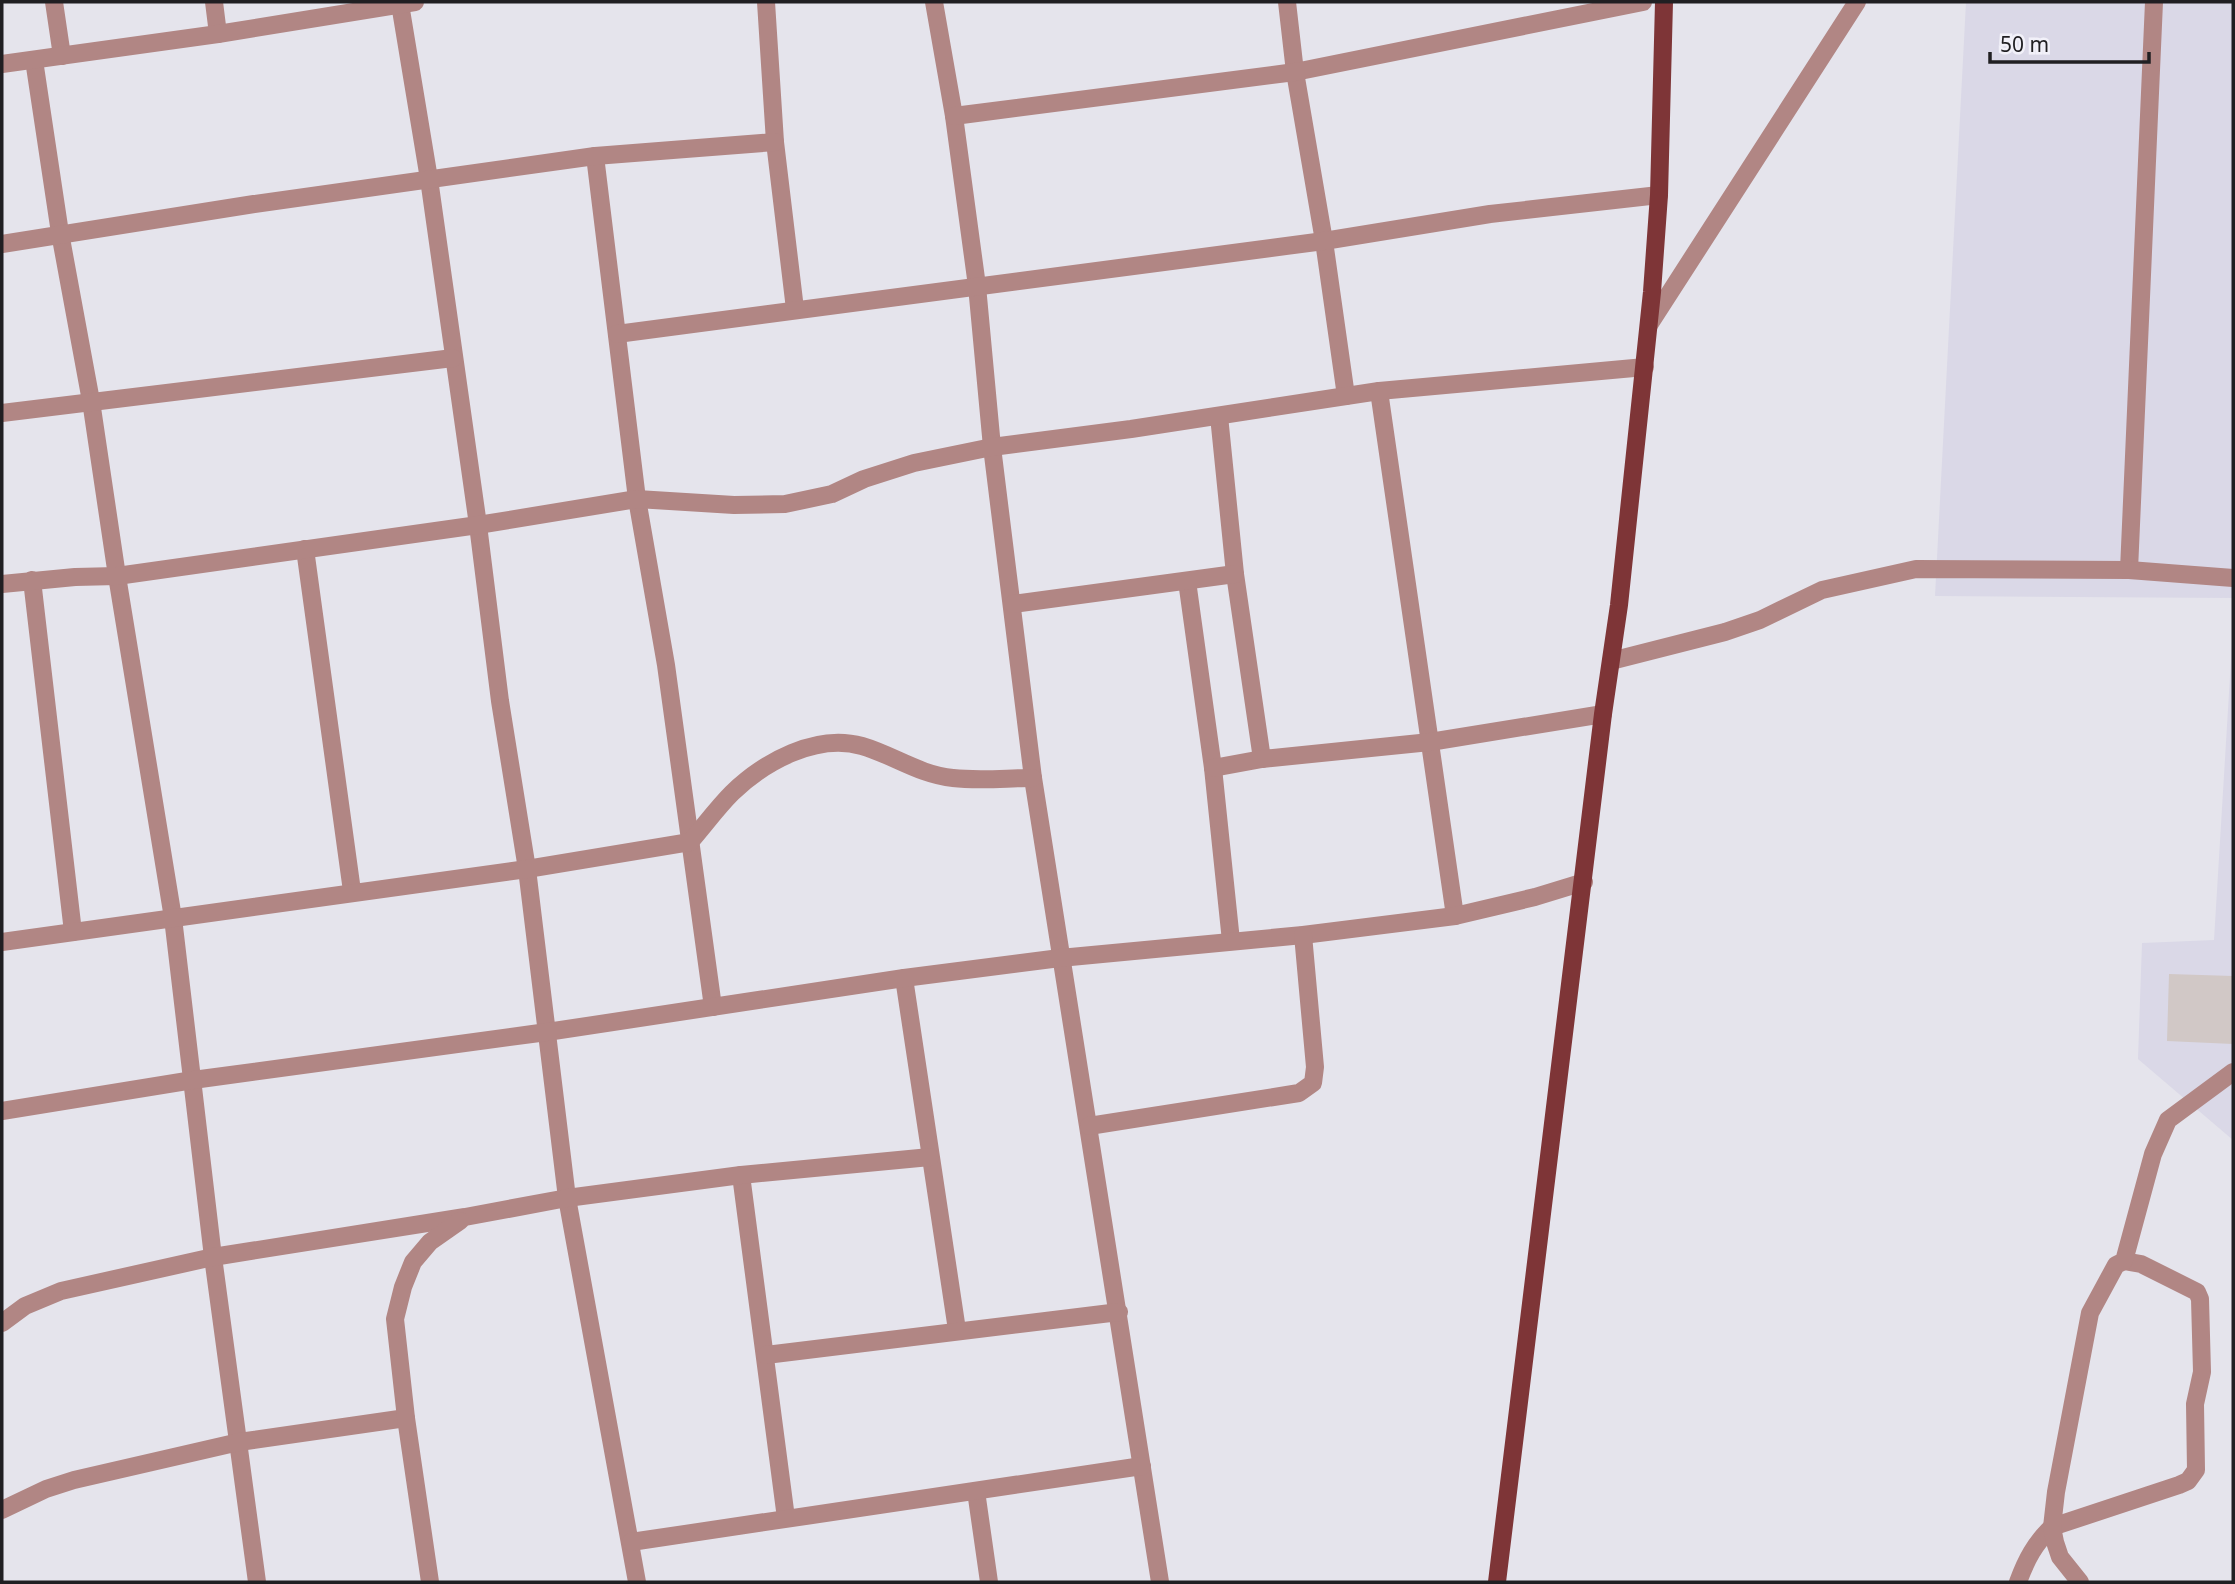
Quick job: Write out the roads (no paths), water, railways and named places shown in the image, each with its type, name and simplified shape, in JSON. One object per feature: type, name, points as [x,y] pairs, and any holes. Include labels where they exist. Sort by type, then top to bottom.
[{"type":"main road","points":[[1497,1582],[1611,661],[1649,325],[1658,195],[1664,2]]},
{"type":"street","points":[[54,2],[62,56]]},
{"type":"street","points":[[214,2],[218,34]]},
{"type":"street","points":[[766,2],[775,142],[795,309]]},
{"type":"street","points":[[934,2],[954,116],[976,286],[992,446],[1033,778],[1160,1582]]},
{"type":"street","points":[[1287,2],[1295,72],[1324,241],[1346,396]]},
{"type":"street","points":[[954,116],[1295,72],[1643,2]]},
{"type":"street","points":[[1649,325],[1857,2]]},
{"type":"street","points":[[2129,570],[2154,2]]},
{"type":"street","points":[[2,64],[218,34],[408,3],[429,179],[500,701],[527,869],[567,1198],[637,1582]]},
{"type":"street","points":[[34,60],[173,918],[213,1257],[257,1582]]},
{"type":"street","points":[[2,244],[60,233],[595,156],[775,142]]},
{"type":"street","points":[[595,156],[637,499],[666,665],[713,1007]]},
{"type":"street","points":[[617,334],[1324,241],[1490,214],[1658,195]]},
{"type":"street","points":[[2,413],[453,358]]},
{"type":"street","points":[[2,584],[117,576],[478,526],[637,499],[785,505],[832,494],[864,479],[914,463],[992,446],[1219,416],[1378,391],[1644,367]]},
{"type":"street","points":[[1378,391],[1455,916]]},
{"type":"street","points":[[1219,416],[1234,574],[1262,759]]},
{"type":"street","points":[[305,549],[352,891]]},
{"type":"street","points":[[1611,661],[1726,632],[1760,620],[1822,590],[1916,569],[2129,570],[2233,578]]},
{"type":"street","points":[[1013,604],[1234,574]]},
{"type":"street","points":[[32,580],[73,932]]},
{"type":"street","points":[[1187,581],[1213,768],[1231,941]]},
{"type":"street","points":[[1213,768],[1262,759],[1430,742],[1603,714]]},
{"type":"street","points":[[2,942],[352,891],[527,869],[690,842],[731,794],[756,772],[789,754],[813,746],[839,743],[862,746],[901,764],[951,778],[1033,778]]},
{"type":"street","points":[[2,1111],[193,1080],[547,1032],[904,978],[1060,958],[1303,935],[1455,916],[1584,882]]},
{"type":"street","points":[[1089,1126],[1299,1093],[1313,1083],[1315,1067],[1303,935]]},
{"type":"street","points":[[904,978],[957,1330]]},
{"type":"street","points":[[2124,1261],[2153,1154],[2168,1121],[2233,1072]]},
{"type":"street","points":[[2,1323],[25,1306],[61,1291],[213,1257],[567,1198],[741,1175],[930,1157]]},
{"type":"street","points":[[741,1175],[786,1518]]},
{"type":"street","points":[[430,1582],[406,1419],[395,1319],[413,1262],[430,1242],[465,1217]]},
{"type":"street","points":[[2018,1582],[2025,1561],[2040,1538],[2052,1527],[2179,1485],[2193,1476],[2196,1470],[2195,1404],[2202,1372],[2200,1299],[2197,1292],[2141,1264],[2124,1261],[2116,1265],[2090,1313],[2062,1455],[2052,1527],[2060,1557],[2080,1582]]},
{"type":"street","points":[[766,1355],[1119,1312]]},
{"type":"street","points":[[2,1510],[46,1489],[74,1480],[239,1442],[406,1419]]},
{"type":"street","points":[[631,1542],[1142,1466]]},
{"type":"street","points":[[976,1491],[989,1582]]}]
